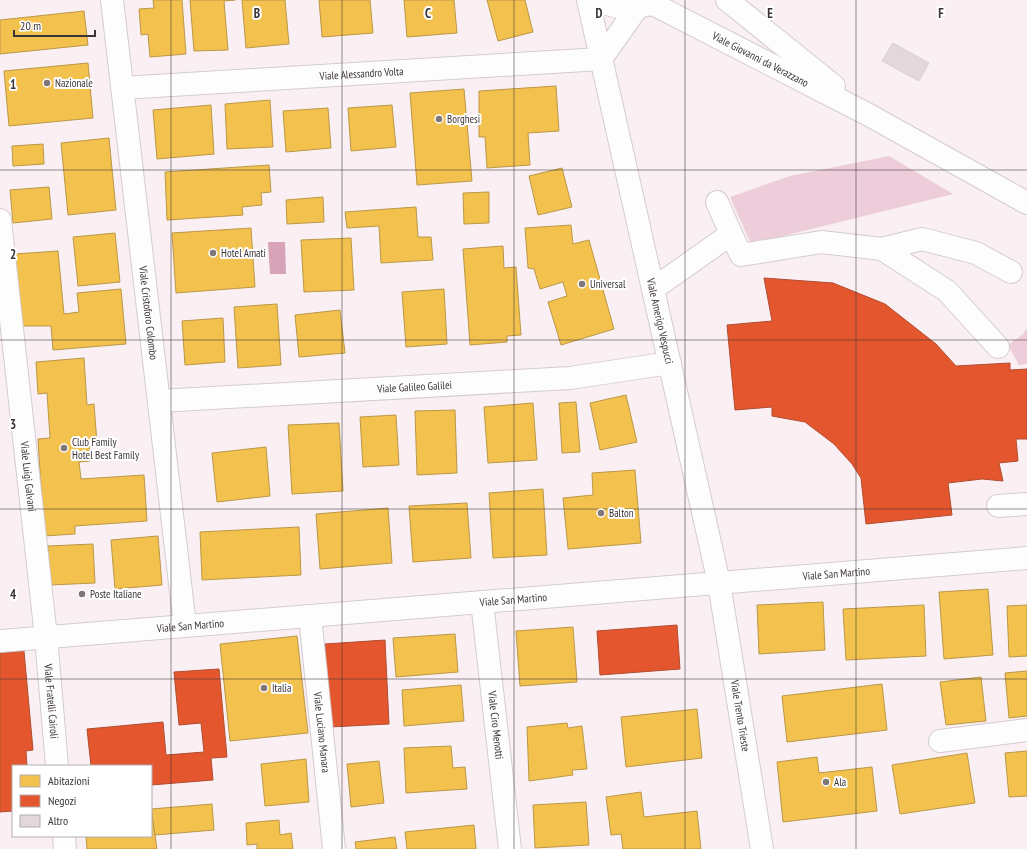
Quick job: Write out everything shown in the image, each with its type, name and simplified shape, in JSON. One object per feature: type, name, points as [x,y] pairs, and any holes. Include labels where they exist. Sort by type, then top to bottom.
[{"type":"street","name":"Viale Cristoforo Colombo","points":[[112,0],[185,626]]},
{"type":"street","name":"Viale Amerigo Vespucci","points":[[588,0],[719,583]]},
{"type":"street","points":[[600,0],[622,8],[648,4]]},
{"type":"street","name":"Viale Giovanni da Verazzano","points":[[727,0],[869,115]]},
{"type":"street","points":[[601,59],[648,4]]},
{"type":"street","name":"Viale Giovanni da Verazzano","points":[[648,4],[869,115],[1027,203]]},
{"type":"street","name":"Viale Alessandro Volta","points":[[122,88],[601,59]]},
{"type":"street","points":[[717,202],[741,255],[821,242],[882,249],[922,239],[976,252],[1011,272]]},
{"type":"street","name":"Viale Luigi Galvani","points":[[0,220],[46,637]]},
{"type":"street","points":[[653,289],[731,234]]},
{"type":"street","points":[[882,249],[947,291],[998,347]]},
{"type":"street","name":"Viale Galileo Galilei","points":[[159,401],[570,378],[670,363]]},
{"type":"street","points":[[998,506],[1027,504]]},
{"type":"street","name":"Viale San Martino","points":[[0,640],[1027,558]]},
{"type":"street","name":"Viale Trento Trieste","points":[[719,583],[762,849]]},
{"type":"street","name":"Viale Ciro Menotti","points":[[482,602],[510,849]]},
{"type":"street","name":"Viale Luciano Manara","points":[[310,616],[334,849]]},
{"type":"street","name":"Viale Fratelli Cairoli","points":[[46,637],[58,765]]},
{"type":"street","points":[[940,741],[1027,730]]},
{"type":"street","points":[[64,837],[66,849]]},
{"type":"shaded area","points":[[889,156],[953,194],[751,244],[730,197],[790,176]]},
{"type":"shaded area","points":[[268,242],[285,242],[286,274],[270,274]]},
{"type":"shaded area","points":[[1027,328],[1027,364],[1019,365],[1008,345],[1023,334]]},
{"type":"building: Abitazioni","points":[[153,0],[182,0],[186,54],[150,57],[148,34],[141,35],[139,9],[154,8]]},
{"type":"building: Abitazioni","points":[[190,0],[235,0],[224,1],[228,50],[194,51]]},
{"type":"building: Abitazioni","points":[[242,0],[285,0],[289,44],[246,48]]},
{"type":"building: Abitazioni","points":[[319,0],[370,0],[373,33],[322,37]]},
{"type":"building: Abitazioni","points":[[404,0],[454,0],[457,33],[407,37]]},
{"type":"building: Abitazioni","points":[[487,0],[525,0],[533,32],[498,41]]},
{"type":"building: Abitazioni","points":[[84,11],[88,45],[0,54],[0,20]]},
{"type":"building: Abitazioni","name":"Nazionale","points":[[88,63],[93,118],[9,126],[4,71]]},
{"type":"building: Abitazioni","points":[[556,86],[559,131],[528,133],[530,165],[487,168],[485,137],[479,137],[479,91]]},
{"type":"building: Abitazioni","name":"Borghesi","points":[[464,89],[472,181],[417,185],[410,93]]},
{"type":"building: Abitazioni","points":[[270,100],[273,147],[227,149],[225,104]]},
{"type":"building: Abitazioni","points":[[211,105],[214,154],[157,159],[153,110]]},
{"type":"building: Abitazioni","points":[[392,105],[396,147],[351,151],[348,108]]},
{"type":"building: Abitazioni","points":[[328,108],[331,148],[286,152],[283,111]]},
{"type":"building: Abitazioni","points":[[109,138],[116,210],[68,215],[61,143]]},
{"type":"building: Abitazioni","points":[[43,144],[44,164],[13,166],[12,146]]},
{"type":"building: Abitazioni","points":[[269,165],[271,192],[261,193],[262,205],[242,207],[243,215],[167,220],[165,172]]},
{"type":"building: Abitazioni","points":[[562,168],[572,207],[538,215],[529,176]]},
{"type":"building: Abitazioni","points":[[49,187],[52,219],[13,223],[10,190]]},
{"type":"building: Abitazioni","points":[[489,192],[489,223],[464,224],[463,193]]},
{"type":"building: Abitazioni","points":[[323,197],[324,222],[287,224],[286,200]]},
{"type":"building: Abitazioni","points":[[416,207],[418,237],[431,237],[433,260],[381,263],[379,226],[347,228],[345,212]]},
{"type":"building: Abitazioni","name":"Universal","points":[[571,225],[573,244],[589,240],[614,329],[561,345],[548,302],[567,296],[563,282],[540,289],[534,269],[528,268],[525,228]]},
{"type":"building: Abitazioni","name":"Hotel Amati","points":[[251,228],[255,287],[176,293],[172,233]]},
{"type":"building: Abitazioni","points":[[115,233],[120,282],[78,286],[73,237]]},
{"type":"building: Abitazioni","points":[[351,238],[354,290],[304,292],[301,240]]},
{"type":"building: Abitazioni","points":[[503,246],[504,268],[516,267],[521,335],[507,336],[507,342],[470,345],[463,249]]},
{"type":"building: Abitazioni","points":[[58,251],[64,314],[79,312],[77,293],[121,289],[126,344],[53,350],[51,326],[22,326],[15,254]]},
{"type":"building: Abitazioni","points":[[444,289],[447,344],[406,347],[402,292]]},
{"type":"building: Abitazioni","points":[[277,304],[281,365],[238,368],[234,307]]},
{"type":"building: Abitazioni","points":[[340,310],[345,353],[299,357],[295,315]]},
{"type":"building: Abitazioni","points":[[223,318],[225,362],[185,365],[182,321]]},
{"type":"building: Abitazioni","name":"Club Family Hotel Best Family","points":[[84,358],[87,405],[94,404],[97,443],[89,443],[90,461],[79,462],[81,479],[144,475],[147,521],[75,526],[75,534],[44,536],[38,439],[50,438],[47,393],[38,394],[36,362]]},
{"type":"building: Abitazioni","points":[[626,395],[637,442],[600,450],[590,403]]},
{"type":"building: Abitazioni","points":[[576,402],[580,452],[562,453],[559,403]]},
{"type":"building: Abitazioni","points":[[533,403],[537,460],[488,463],[484,407]]},
{"type":"building: Abitazioni","points":[[455,410],[457,473],[417,475],[415,411]]},
{"type":"building: Abitazioni","points":[[396,415],[399,465],[363,467],[360,417]]},
{"type":"building: Abitazioni","points":[[339,423],[343,491],[292,494],[288,425]]},
{"type":"building: Abitazioni","points":[[266,447],[270,496],[217,502],[212,453]]},
{"type":"building: Abitazioni","name":"Balton","points":[[635,470],[641,543],[568,549],[563,498],[593,495],[592,473]]},
{"type":"building: Abitazioni","points":[[543,489],[547,555],[493,558],[489,493]]},
{"type":"building: Abitazioni","points":[[467,503],[471,558],[413,562],[409,506]]},
{"type":"building: Abitazioni","points":[[388,508],[392,563],[320,569],[316,514]]},
{"type":"building: Abitazioni","points":[[299,527],[301,575],[202,580],[200,532]]},
{"type":"building: Abitazioni","points":[[158,536],[162,585],[115,589],[111,540]]},
{"type":"building: Abitazioni","points":[[93,544],[95,583],[50,585],[48,546]]},
{"type":"building: Abitazioni","points":[[988,589],[993,655],[944,659],[939,592]]},
{"type":"building: Abitazioni","points":[[823,602],[825,650],[759,654],[757,605]]},
{"type":"building: Abitazioni","points":[[924,605],[926,656],[846,660],[843,609]]},
{"type":"building: Abitazioni","points":[[1027,605],[1027,656],[1009,657],[1007,606]]},
{"type":"building: Abitazioni","points":[[573,627],[577,682],[520,686],[516,631]]},
{"type":"building: Abitazioni","points":[[455,634],[458,672],[396,677],[393,638]]},
{"type":"building: Abitazioni","name":"Italia","points":[[297,636],[308,733],[230,741],[220,644]]},
{"type":"building: Abitazioni","points":[[1027,671],[1027,716],[1009,718],[1005,673]]},
{"type":"building: Abitazioni","points":[[981,677],[986,721],[946,725],[940,682]]},
{"type":"building: Abitazioni","points":[[882,684],[887,730],[787,742],[782,696]]},
{"type":"building: Abitazioni","points":[[461,685],[464,721],[404,726],[402,690]]},
{"type":"building: Abitazioni","points":[[697,709],[702,758],[626,767],[621,717]]},
{"type":"building: Abitazioni","points":[[567,723],[568,728],[582,726],[587,769],[572,770],[573,775],[529,781],[527,727]]},
{"type":"building: Abitazioni","points":[[451,746],[453,768],[465,767],[467,789],[406,793],[404,748]]},
{"type":"building: Abitazioni","points":[[1027,751],[1027,796],[1009,797],[1005,753]]},
{"type":"building: Abitazioni","points":[[967,753],[975,803],[900,814],[892,765]]},
{"type":"building: Abitazioni","name":"Ala","points":[[817,757],[819,773],[872,767],[877,811],[783,822],[777,762]]},
{"type":"building: Abitazioni","points":[[306,759],[309,802],[265,806],[261,764]]},
{"type":"building: Abitazioni","points":[[379,761],[384,803],[351,807],[347,764]]},
{"type":"building: Abitazioni","points":[[641,792],[644,817],[697,811],[701,849],[623,849],[621,834],[611,835],[606,797]]},
{"type":"building: Abitazioni","points":[[586,802],[589,845],[535,848],[533,805]]},
{"type":"building: Abitazioni","points":[[212,804],[214,830],[155,835],[152,809]]},
{"type":"building: Abitazioni","points":[[152,815],[157,849],[87,849],[86,837],[152,837]]},
{"type":"building: Abitazioni","points":[[279,820],[280,835],[291,833],[293,849],[257,849],[257,844],[247,845],[246,823]]},
{"type":"building: Abitazioni","points":[[474,825],[476,849],[407,849],[405,832]]},
{"type":"building: Abitazioni","points":[[395,837],[397,849],[356,849],[355,842]]},
{"type":"building: Negozi","points":[[764,278],[833,283],[885,304],[936,344],[956,366],[1010,363],[1010,370],[1027,369],[1027,439],[1016,439],[1018,461],[999,463],[1003,481],[982,479],[948,483],[952,515],[866,524],[861,478],[852,464],[834,444],[805,422],[772,416],[772,407],[735,410],[727,325],[772,321]]},
{"type":"building: Negozi","points":[[677,625],[680,669],[600,675],[597,631]]},
{"type":"building: Negozi","points":[[385,640],[389,724],[330,727],[325,644]]},
{"type":"building: Negozi","points":[[24,651],[33,750],[26,751],[27,765],[12,765],[12,811],[0,812],[0,653]]},
{"type":"building: Negozi","points":[[219,669],[227,757],[211,758],[213,780],[152,785],[152,765],[91,765],[87,729],[163,722],[166,755],[204,752],[201,723],[179,725],[174,672]]},
{"type":"building: Altro","points":[[893,43],[929,63],[919,81],[882,61]]},
{"type":"place","name":"Nazionale","points":[[47,83]]},
{"type":"place","name":"Borghesi","points":[[439,119]]},
{"type":"place","name":"Hotel Amati","points":[[213,253]]},
{"type":"place","name":"Universal","points":[[582,284]]},
{"type":"place","name":"Club Family Hotel Best Family","points":[[64,448]]},
{"type":"place","name":"Balton","points":[[601,513]]},
{"type":"place","name":"Poste Italiane","points":[[82,594]]},
{"type":"place","name":"Italia","points":[[264,688]]},
{"type":"place","name":"Ala","points":[[826,782]]}]
